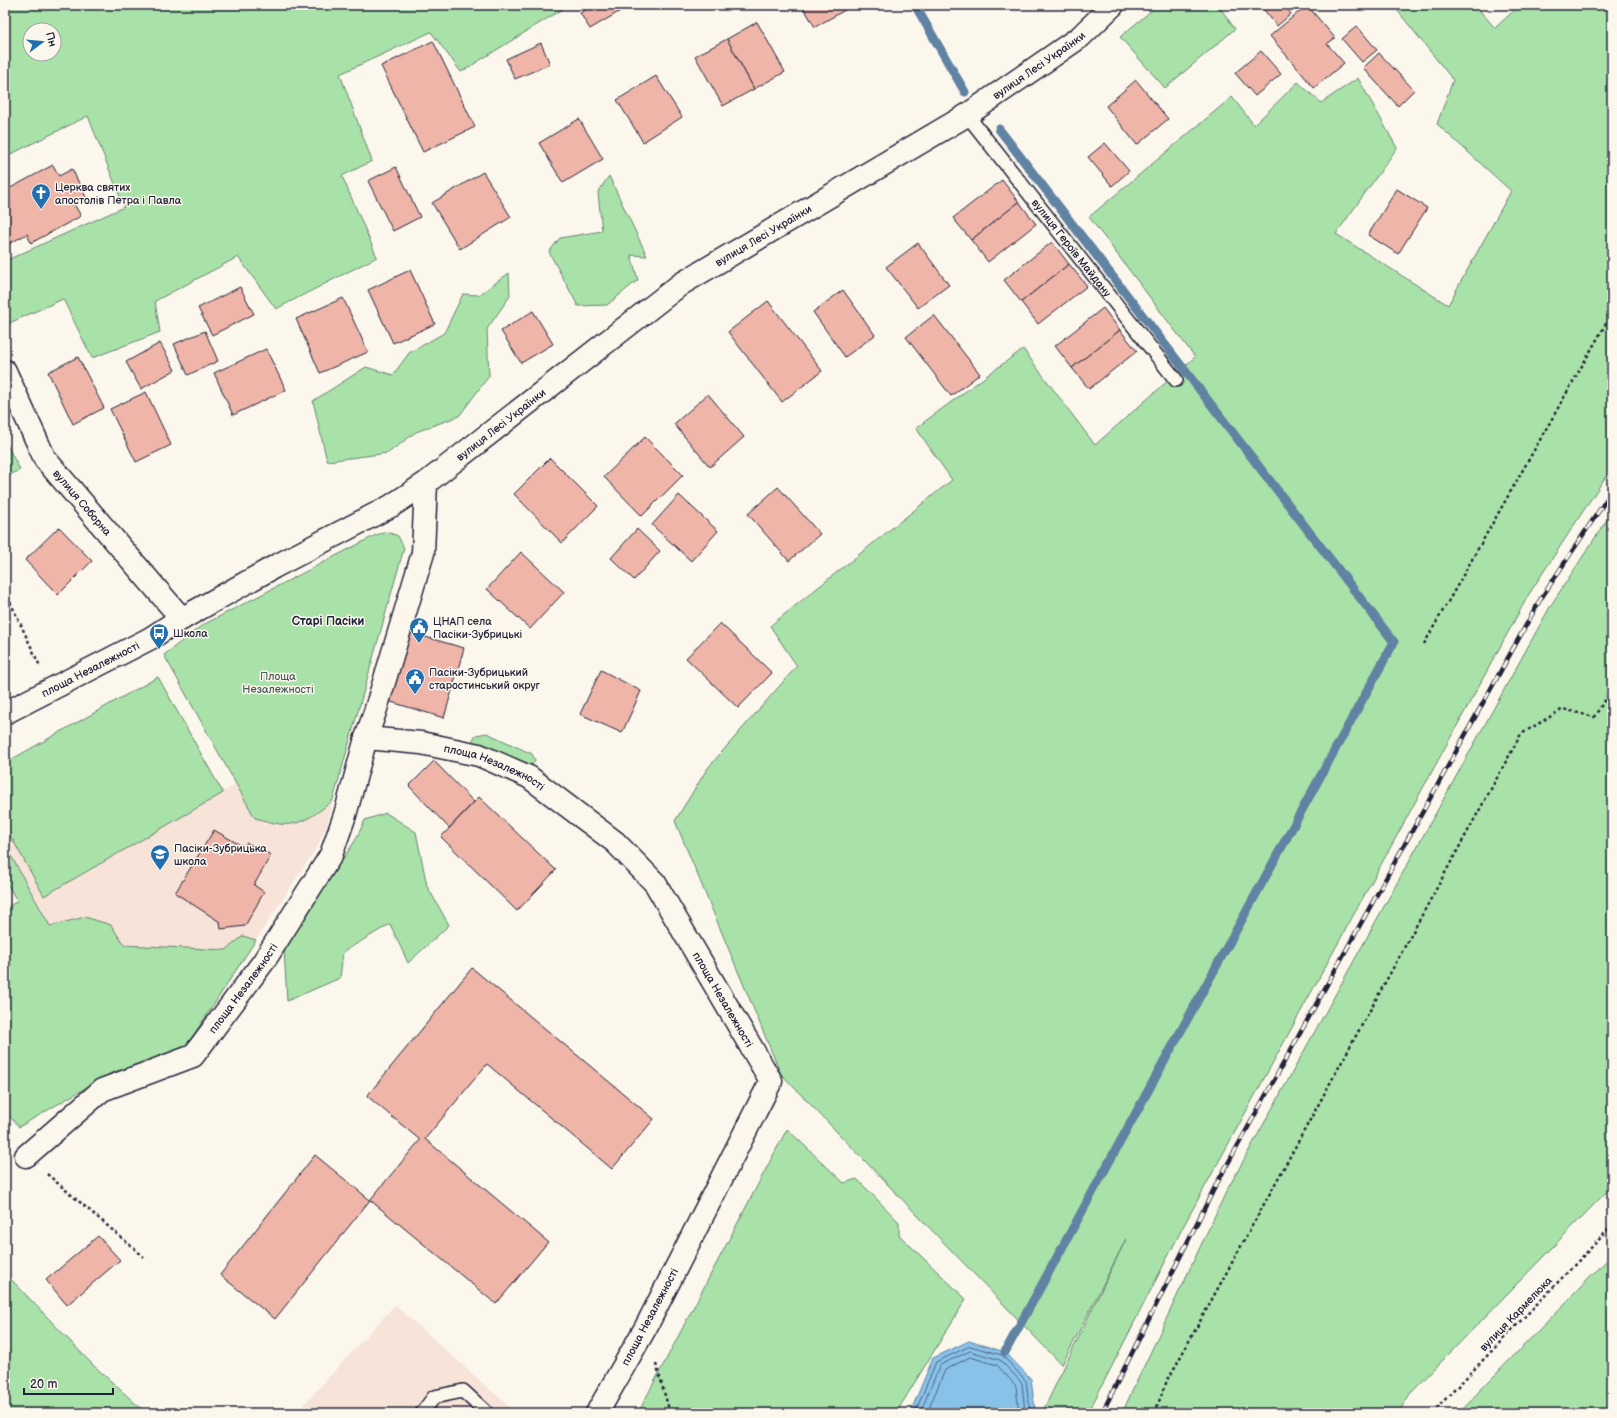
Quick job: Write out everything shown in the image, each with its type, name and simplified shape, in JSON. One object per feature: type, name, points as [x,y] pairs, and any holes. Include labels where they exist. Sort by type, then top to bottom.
[{"type":"street","name":"вулиця Лесі Українки","points":[[426,483],[681,284],[967,115],[1080,37],[1113,5]]},
{"type":"street","name":"вулиця Соборна","points":[[5,371],[45,459],[182,619]]},
{"type":"street","name":"площа Незалежності","points":[[6,710],[151,638],[274,567],[390,506],[426,483]]},
{"type":"street","name":"площа Незалежності","points":[[26,1156],[102,1090],[193,1056],[264,961],[331,855],[345,815],[366,738],[423,553],[426,483]]},
{"type":"street","name":"площа Незалежності","points":[[366,738],[421,743],[480,755],[529,777],[615,842],[655,883],[771,1081],[646,1327],[597,1413]]},
{"type":"lane","name":"вулиця Героїв Майдану","points":[[967,115],[1176,380]]},
{"type":"lane","points":[[422,1413],[434,1397],[463,1391],[487,1413]]},
{"type":"path","points":[[1424,644],[1612,313]]},
{"type":"path","points":[[5,591],[42,669]]},
{"type":"path","points":[[1155,1413],[1164,1387],[1521,734],[1563,709],[1594,717],[1612,689]]},
{"type":"path","points":[[26,1156],[144,1256]]},
{"type":"path","name":"вулиця Кармелюка","points":[[1432,1413],[1612,1226]]},
{"type":"path","points":[[646,1327],[670,1413]]},
{"type":"shaded area","name":"Пасіки-Зубрицька школа","points":[[158,677],[223,792],[236,784],[255,818],[315,815],[333,800],[326,828],[317,847],[185,1048],[103,1076],[50,926],[5,845],[5,763]]},
{"type":"shaded area","points":[[395,1305],[516,1413],[296,1413]]},
{"type":"green space","points":[[5,5],[569,5],[461,72],[431,32],[340,74],[372,161],[342,176],[377,257],[276,309],[238,257],[155,301],[160,332],[92,358],[63,299],[5,325],[5,261],[124,207],[88,116],[5,157]]},
{"type":"green space","points":[[1158,5],[1218,5],[1235,29],[1165,88],[1120,37]]},
{"type":"green space","points":[[1393,5],[1475,5],[1495,28],[1520,5],[1612,5],[1612,467],[1529,594],[1184,1225],[1088,1413],[1042,1413],[1126,1239],[1062,1365],[781,1074],[675,821],[707,769],[797,666],[770,626],[952,480],[916,428],[1023,349],[1095,445],[1195,357],[1089,217],[1232,97],[1254,125],[1298,82],[1321,103],[1358,78],[1397,148],[1336,234],[1448,305],[1511,191],[1437,124],[1453,80]]},
{"type":"green space","points":[[609,176],[647,256],[631,255],[638,280],[607,305],[578,306],[549,252],[560,238],[602,231],[598,192]]},
{"type":"green space","points":[[509,273],[510,296],[487,329],[489,376],[459,416],[416,432],[388,453],[327,461],[313,401],[366,367],[393,375],[409,353],[444,333],[463,294],[479,295]]},
{"type":"green space","points":[[5,441],[20,470],[5,477]]},
{"type":"green space","points":[[1612,512],[1612,1186],[1410,1394],[1398,1413],[1122,1413],[1226,1192],[1551,605]]},
{"type":"green space","name":"Площа Незалежності","points":[[387,532],[398,536],[404,548],[333,800],[316,814],[295,823],[280,824],[255,818],[164,655],[201,626],[376,535]]},
{"type":"green space","points":[[158,677],[223,793],[44,896],[5,826],[5,763]]},
{"type":"green space","points":[[487,733],[532,754],[535,760],[532,765],[518,772],[465,752],[476,735]]},
{"type":"green space","points":[[386,813],[416,832],[427,886],[449,925],[408,963],[390,924],[343,952],[340,978],[287,1001],[284,949],[355,841],[365,820]]},
{"type":"green space","points":[[5,845],[50,926],[85,917],[111,925],[124,945],[226,950],[243,936],[256,940],[185,1048],[111,1073],[19,1127],[5,1111],[5,909],[17,901],[5,880]]},
{"type":"green space","points":[[787,1129],[844,1183],[857,1179],[899,1222],[899,1235],[966,1299],[896,1413],[638,1413]]},
{"type":"green space","points":[[1612,1255],[1612,1413],[1458,1413]]},
{"type":"green space","points":[[5,1273],[93,1365],[146,1413],[5,1413]]},
{"type":"water","points":[[969,1341],[1005,1352],[1031,1379],[1035,1410],[1033,1413],[910,1413],[933,1358]]},
{"type":"building","points":[[594,5],[625,5],[627,7],[590,29],[580,13]]},
{"type":"building","points":[[802,5],[851,5],[852,6],[815,27]]},
{"type":"building","points":[[1260,5],[1284,5],[1291,14],[1277,26]]},
{"type":"building","points":[[1307,5],[1335,38],[1327,44],[1344,63],[1314,88],[1270,36]]},
{"type":"building","points":[[757,22],[785,72],[754,89],[727,39]]},
{"type":"building","points":[[1357,26],[1377,50],[1362,62],[1342,39]]},
{"type":"building","points":[[727,39],[754,89],[723,106],[695,56]]},
{"type":"building","points":[[433,41],[475,127],[423,152],[381,66]]},
{"type":"building","points":[[541,43],[550,64],[515,79],[506,59]]},
{"type":"building","points":[[1261,51],[1281,74],[1255,96],[1235,73]]},
{"type":"building","points":[[1379,53],[1414,90],[1398,106],[1363,68]]},
{"type":"building","points":[[656,76],[682,117],[643,142],[617,100]]},
{"type":"building","points":[[1136,80],[1168,119],[1137,145],[1106,106]]},
{"type":"building","points":[[579,119],[603,159],[563,183],[539,143]]},
{"type":"building","points":[[1105,143],[1129,171],[1112,186],[1088,157]]},
{"type":"building","name":"Церква святих апостолів Петра і Павла","points":[[53,165],[59,176],[72,169],[86,197],[74,204],[81,216],[31,243],[27,234],[5,246],[5,202],[8,200],[5,191]]},
{"type":"building","points":[[396,167],[420,217],[393,231],[368,181]]},
{"type":"building","points":[[483,172],[511,217],[460,249],[432,203]]},
{"type":"building","points":[[1002,180],[1019,202],[971,240],[953,218]]},
{"type":"building","points":[[1397,189],[1427,208],[1398,254],[1368,235]]},
{"type":"building","points":[[1019,202],[1036,224],[988,262],[971,240]]},
{"type":"building","points":[[1052,242],[1069,264],[1021,302],[1004,280]]},
{"type":"building","points":[[918,243],[949,285],[918,308],[886,267]]},
{"type":"building","points":[[1069,264],[1087,286],[1038,324],[1021,302]]},
{"type":"building","points":[[410,270],[435,324],[393,343],[368,290]]},
{"type":"building","points":[[240,287],[254,314],[212,335],[198,308]]},
{"type":"building","points":[[843,290],[875,335],[845,357],[813,312]]},
{"type":"building","points":[[343,298],[368,352],[320,373],[296,319]]},
{"type":"building","points":[[768,301],[822,371],[782,402],[728,332]]},
{"type":"building","points":[[1103,308],[1120,330],[1072,368],[1055,346]]},
{"type":"building","points":[[533,311],[553,344],[521,363],[501,331]]},
{"type":"building","points":[[934,315],[980,374],[951,396],[906,337]]},
{"type":"building","points":[[1120,330],[1137,351],[1089,389],[1072,368]]},
{"type":"building","points":[[205,331],[218,361],[188,375],[174,344]]},
{"type":"building","points":[[160,343],[175,370],[141,389],[126,362]]},
{"type":"building","points":[[266,349],[286,390],[233,415],[214,373]]},
{"type":"building","points":[[78,357],[104,408],[73,424],[48,372]]},
{"type":"building","points":[[146,392],[171,445],[136,462],[110,409]]},
{"type":"building","points":[[708,394],[744,437],[710,467],[674,424]]},
{"type":"building","points":[[645,437],[683,475],[642,516],[604,477]]},
{"type":"building","points":[[550,458],[598,506],[562,543],[514,494]]},
{"type":"building","points":[[778,487],[820,534],[789,561],[748,514]]},
{"type":"building","points":[[679,495],[718,531],[691,561],[652,525]]},
{"type":"building","points":[[59,527],[92,561],[58,595],[25,560]]},
{"type":"building","points":[[637,529],[660,551],[634,580],[611,558]]},
{"type":"building","points":[[521,552],[564,592],[530,629],[487,589]]},
{"type":"building","points":[[720,623],[772,673],[738,708],[686,658]]},
{"type":"building","points":[[408,632],[464,648],[444,718],[388,701]]},
{"type":"building","points":[[601,670],[641,691],[622,733],[580,714]]},
{"type":"building","points":[[434,761],[474,802],[449,828],[409,786]]},
{"type":"building","points":[[479,797],[556,870],[517,911],[441,837]]},
{"type":"building","points":[[214,830],[242,846],[247,843],[271,855],[254,885],[264,892],[245,926],[221,929],[220,922],[175,893]]},
{"type":"building","points":[[472,968],[654,1119],[612,1169],[487,1064],[425,1139],[548,1242],[496,1304],[370,1200],[420,1140],[367,1096]]},
{"type":"building","points":[[315,1155],[370,1200],[275,1319],[220,1275]]},
{"type":"building","points":[[98,1236],[120,1260],[67,1305],[46,1280]]},
{"type":"waterway","points":[[915,5],[965,92]]},
{"type":"waterway","points":[[999,129],[1394,642],[1005,1352]]},
{"type":"railway","points":[[1102,1413],[1216,1185],[1540,600],[1612,491]]},
{"type":"place","name":"Церква святих апостолів Петра і Павла","points":[[41,210]]},
{"type":"place","name":"ЦНАП села Пасіки-Зубрицькі","points":[[419,644]]},
{"type":"place","name":"Школа","points":[[159,650]]},
{"type":"place","name":"Пасіки-Зубрицький старостинський округ","points":[[415,695]]},
{"type":"place","name":"Пасіки-Зубрицька школа","points":[[160,871]]},
{"type":"district","name":"Старі Пасіки","points":[[328,621]]}]
